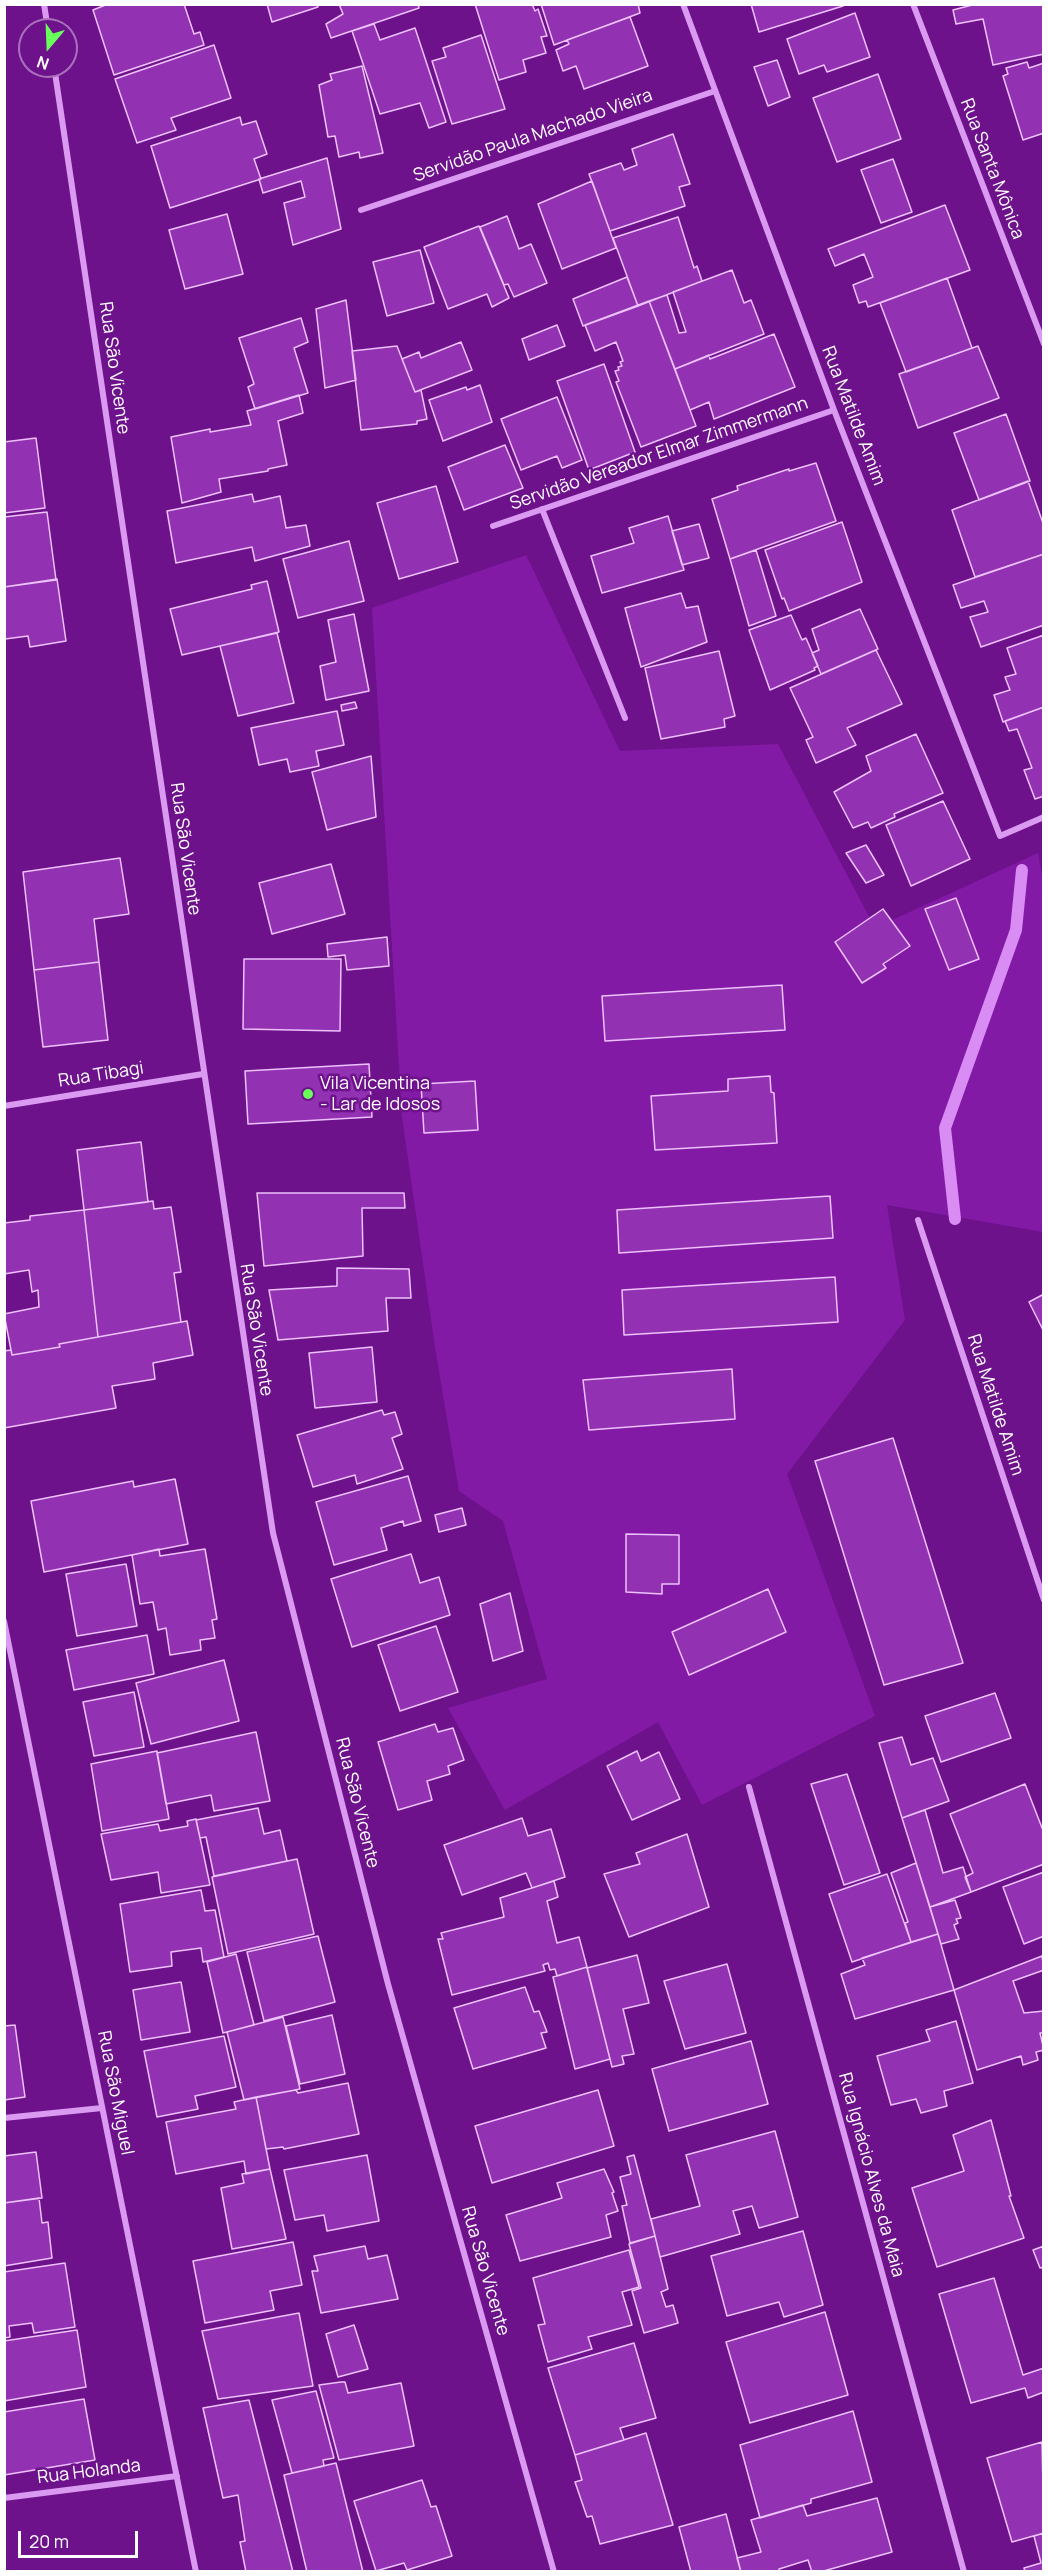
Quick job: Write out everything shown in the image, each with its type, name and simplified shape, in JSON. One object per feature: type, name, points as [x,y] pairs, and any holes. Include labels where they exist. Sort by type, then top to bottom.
[{"type":"street","name":"Rua Matilde Amim","points":[[683,4],[834,410],[1000,836],[1044,817]]},
{"type":"street","name":"Rua Santa Mônica","points":[[913,4],[1044,344]]},
{"type":"street","name":"Rua São Vicente","points":[[56,78],[273,1533],[388,1984],[554,2571]]},
{"type":"street","name":"Servidão Paula Machado Vieira","points":[[361,210],[715,91]]},
{"type":"street","name":"Servidão Vereador Elmar Zimmermann","points":[[493,526],[834,410]]},
{"type":"street","points":[[542,509],[625,718]]},
{"type":"street","name":"Rua Tibagi","points":[[4,1106],[203,1074]]},
{"type":"street","name":"Rua Matilde Amim","points":[[918,1220],[1044,1600]]},
{"type":"street","name":"Rua São Miguel","points":[[4,1621],[196,2571]]},
{"type":"street","name":"Rua Ignácio Alves da Maia","points":[[749,1786],[964,2571]]},
{"type":"street","points":[[4,2118],[102,2108]]},
{"type":"street","name":"Rua Holanda","points":[[4,2498],[177,2476]]},
{"type":"shaded area","points":[[526,555],[620,751],[778,744],[875,928],[1038,853],[1044,887],[1043,1232],[887,1205],[905,1320],[787,1474],[875,1716],[702,1805],[658,1722],[505,1810],[448,1708],[547,1679],[503,1521],[459,1491],[435,1347],[402,1117],[372,608]]},
{"type":"building","points":[[108,4],[184,4],[194,34],[200,32],[204,45],[114,75],[93,10]]},
{"type":"building","points":[[267,4],[317,4],[318,7],[272,22]]},
{"type":"building","points":[[339,4],[418,4],[419,8],[331,38],[326,24],[343,14]]},
{"type":"building","points":[[475,4],[532,4],[535,11],[538,9],[547,36],[541,37],[546,53],[523,60],[526,72],[499,80]]},
{"type":"building","points":[[541,4],[638,4],[640,13],[554,45]]},
{"type":"building","points":[[751,4],[842,4],[843,6],[759,32]]},
{"type":"building","points":[[976,4],[1044,4],[1044,54],[993,65],[983,19],[956,24],[953,10]]},
{"type":"building","points":[[855,13],[870,57],[827,72],[824,65],[799,74],[787,39]]},
{"type":"building","points":[[630,17],[648,66],[584,89],[576,66],[563,71],[556,50],[569,44],[567,40]]},
{"type":"building","points":[[374,24],[380,40],[415,28],[446,122],[429,128],[420,103],[380,114],[352,31]]},
{"type":"building","points":[[481,35],[505,109],[452,124],[432,61],[446,57],[443,48]]},
{"type":"building","points":[[214,45],[231,98],[171,118],[176,130],[137,143],[115,79]]},
{"type":"building","points":[[777,60],[790,97],[768,106],[754,67]]},
{"type":"building","points":[[1027,62],[1029,68],[1044,63],[1044,133],[1023,140],[1003,76],[1008,74],[1006,68]]},
{"type":"building","points":[[362,66],[383,153],[360,158],[359,152],[339,157],[335,136],[328,137],[319,85],[332,80],[330,74]]},
{"type":"building","points":[[878,74],[901,139],[837,162],[813,98]]},
{"type":"building","points":[[240,117],[242,125],[256,121],[267,154],[254,159],[261,179],[170,208],[151,146]]},
{"type":"building","points":[[673,134],[690,184],[679,187],[685,206],[610,231],[589,174],[621,163],[624,170],[637,165],[632,149]]},
{"type":"building","points":[[327,158],[341,229],[293,245],[284,203],[305,197],[301,181],[263,193],[259,179]]},
{"type":"building","points":[[893,159],[912,212],[881,223],[861,170]]},
{"type":"building","points":[[592,181],[616,248],[562,269],[538,204]]},
{"type":"building","points":[[945,205],[970,270],[868,307],[866,301],[859,303],[853,285],[873,277],[864,254],[835,266],[828,249]]},
{"type":"building","points":[[227,214],[243,274],[185,289],[169,230]]},
{"type":"building","points":[[507,216],[519,249],[531,244],[547,283],[514,297],[508,284],[504,285],[480,227]]},
{"type":"building","points":[[678,217],[694,268],[697,266],[702,281],[638,306],[613,238]]},
{"type":"building","points":[[479,226],[509,298],[492,307],[487,294],[448,309],[424,247]]},
{"type":"building","points":[[420,250],[434,303],[387,316],[373,262]]},
{"type":"building","points":[[732,270],[744,303],[751,300],[764,334],[675,369],[649,301],[667,295],[679,333],[686,332],[673,292]]},
{"type":"building","points":[[627,277],[638,306],[583,326],[573,299]]},
{"type":"building","points":[[947,278],[972,348],[906,372],[880,303]]},
{"type":"building","points":[[346,300],[356,380],[325,388],[316,309]]},
{"type":"building","points":[[649,301],[696,426],[641,447],[616,382],[619,381],[615,371],[619,370],[618,367],[622,366],[620,362],[623,361],[616,342],[595,351],[585,325]]},
{"type":"building","points":[[301,318],[308,342],[294,348],[308,393],[255,409],[248,387],[254,384],[239,338]]},
{"type":"building","points":[[557,325],[565,346],[529,360],[522,339]]},
{"type":"building","points":[[774,334],[795,387],[714,419],[709,402],[690,410],[675,369],[709,355],[710,359]]},
{"type":"building","points":[[461,342],[472,370],[415,392],[402,359],[419,352],[421,358]]},
{"type":"building","points":[[397,346],[415,392],[421,390],[427,419],[417,421],[417,424],[361,430],[352,351]]},
{"type":"building","points":[[978,346],[999,398],[918,428],[899,374]]},
{"type":"building","points":[[604,364],[635,452],[589,470],[557,381]]},
{"type":"building","points":[[480,385],[492,422],[443,441],[429,400],[466,387],[467,390]]},
{"type":"building","points":[[299,395],[303,413],[278,421],[287,465],[268,469],[268,471],[219,479],[221,492],[182,503],[171,437],[210,429],[210,432],[251,425],[247,411]]},
{"type":"building","points":[[557,397],[582,460],[562,468],[557,456],[521,470],[501,419]]},
{"type":"building","points":[[1006,414],[1030,481],[979,500],[954,433]]},
{"type":"building","points":[[36,438],[45,508],[4,513],[4,442]]},
{"type":"building","points":[[505,445],[523,488],[464,510],[448,467]]},
{"type":"building","points":[[816,463],[836,521],[730,559],[712,499],[738,490],[737,486]]},
{"type":"building","points":[[1028,481],[1044,526],[1044,554],[975,577],[952,510]]},
{"type":"building","points":[[436,486],[458,562],[399,579],[377,503]]},
{"type":"building","points":[[252,494],[254,502],[280,496],[286,528],[306,525],[310,546],[255,561],[252,547],[176,563],[167,511]]},
{"type":"building","points":[[47,512],[56,580],[4,587],[4,517]]},
{"type":"building","points":[[668,516],[684,570],[602,593],[591,556],[634,543],[629,528]]},
{"type":"building","points":[[842,522],[862,582],[789,611],[784,598],[782,599],[765,550]]},
{"type":"building","points":[[699,524],[709,558],[682,565],[672,531]]},
{"type":"building","points":[[349,541],[364,601],[298,618],[283,559]]},
{"type":"building","points":[[756,550],[776,616],[749,626],[730,559]]},
{"type":"building","points":[[1044,554],[1044,625],[981,647],[970,617],[988,612],[984,601],[961,608],[953,585]]},
{"type":"building","points":[[57,579],[66,641],[30,647],[28,636],[5,639],[4,587]]},
{"type":"building","points":[[267,581],[279,632],[182,655],[170,609],[252,589],[251,585]]},
{"type":"building","points":[[681,593],[686,608],[698,606],[707,642],[641,667],[625,608]]},
{"type":"building","points":[[860,609],[878,649],[821,674],[812,653],[819,650],[812,629]]},
{"type":"building","points":[[354,614],[369,691],[326,700],[320,666],[336,662],[328,620]]},
{"type":"building","points":[[791,615],[802,640],[806,638],[818,666],[814,668],[815,670],[770,690],[749,630]]},
{"type":"building","points":[[277,633],[294,703],[238,716],[220,646]]},
{"type":"building","points":[[1044,635],[1044,707],[1003,722],[994,695],[1010,690],[1005,677],[1016,674],[1007,648]]},
{"type":"building","points":[[876,650],[902,704],[847,728],[856,745],[816,763],[806,740],[813,737],[790,688]]},
{"type":"building","points":[[719,651],[735,716],[724,719],[725,727],[661,739],[645,668]]},
{"type":"building","points":[[355,702],[357,708],[342,711],[341,705]]},
{"type":"building","points":[[1044,707],[1044,796],[1035,799],[1024,770],[1032,768],[1017,729],[1009,731],[1005,721]]},
{"type":"building","points":[[337,711],[344,745],[316,751],[319,766],[290,772],[287,759],[259,765],[251,728]]},
{"type":"building","points":[[916,734],[943,793],[894,814],[895,817],[871,828],[868,822],[853,828],[834,792],[871,771],[866,756]]},
{"type":"building","points":[[371,756],[376,817],[327,830],[312,772]]},
{"type":"building","points":[[943,801],[970,859],[911,886],[886,825]]},
{"type":"building","points":[[866,845],[884,875],[866,883],[846,853]]},
{"type":"building","points":[[120,858],[129,914],[94,919],[99,962],[34,970],[23,872]]},
{"type":"building","points":[[331,864],[345,914],[272,934],[259,883]]},
{"type":"building","points":[[956,898],[979,959],[949,970],[925,909]]},
{"type":"building","points":[[883,909],[910,946],[883,964],[886,968],[862,983],[835,942]]},
{"type":"building","points":[[387,937],[389,966],[347,970],[345,955],[328,957],[327,944]]},
{"type":"building","points":[[244,959],[341,959],[340,1031],[243,1029]]},
{"type":"building","points":[[99,962],[108,1040],[43,1047],[34,970]]},
{"type":"building","points":[[782,985],[785,1030],[605,1041],[602,996]]},
{"type":"building","name":"Vila Vicentina - Lar de Idosos","points":[[369,1064],[372,1117],[248,1124],[245,1071]]},
{"type":"building","points":[[770,1076],[771,1092],[774,1093],[777,1143],[655,1150],[651,1096],[728,1091],[728,1079]]},
{"type":"building","points":[[475,1081],[478,1130],[424,1133],[421,1084]]},
{"type":"building","points":[[141,1142],[148,1202],[84,1210],[77,1150]]},
{"type":"building","points":[[257,1193],[404,1193],[405,1208],[362,1208],[363,1256],[264,1266]]},
{"type":"building","points":[[830,1196],[833,1238],[619,1253],[617,1210]]},
{"type":"building","points":[[153,1201],[154,1209],[171,1207],[181,1272],[174,1273],[181,1322],[98,1337],[84,1210]]},
{"type":"building","points":[[84,1210],[98,1337],[59,1344],[60,1347],[12,1355],[4,1314],[39,1307],[38,1290],[32,1292],[29,1270],[4,1274],[4,1223],[30,1220],[30,1216]]},
{"type":"building","points":[[337,1268],[409,1269],[411,1298],[386,1298],[388,1331],[278,1340],[269,1290],[337,1286]]},
{"type":"building","points":[[835,1277],[838,1322],[624,1335],[622,1290]]},
{"type":"building","points":[[1044,1294],[1044,1332],[1029,1302]]},
{"type":"building","points":[[187,1321],[193,1355],[153,1363],[155,1379],[112,1386],[116,1408],[4,1428],[4,1351],[11,1350],[12,1355],[60,1347],[59,1344]]},
{"type":"building","points":[[372,1347],[377,1402],[315,1408],[309,1353]]},
{"type":"building","points":[[732,1369],[735,1419],[589,1430],[583,1380]]},
{"type":"building","points":[[382,1410],[384,1415],[395,1412],[402,1434],[392,1438],[403,1469],[357,1484],[355,1475],[313,1487],[297,1435]]},
{"type":"building","points":[[893,1438],[963,1663],[884,1685],[815,1461]]},
{"type":"building","points":[[408,1476],[421,1521],[404,1526],[403,1521],[381,1528],[387,1550],[334,1565],[316,1502]]},
{"type":"building","points":[[175,1479],[188,1544],[44,1572],[31,1501],[133,1481],[134,1487]]},
{"type":"building","points":[[462,1508],[466,1525],[439,1532],[435,1515]]},
{"type":"building","points":[[626,1534],[679,1535],[679,1584],[662,1584],[662,1594],[626,1592]]},
{"type":"building","points":[[159,1549],[160,1556],[205,1549],[217,1619],[212,1620],[215,1638],[200,1640],[201,1650],[170,1655],[166,1628],[158,1630],[153,1602],[140,1604],[132,1555]]},
{"type":"building","points":[[411,1554],[420,1583],[439,1577],[450,1615],[352,1647],[331,1579]]},
{"type":"building","points":[[126,1564],[137,1626],[77,1636],[66,1574]]},
{"type":"building","points":[[768,1589],[786,1632],[689,1675],[672,1632]]},
{"type":"building","points":[[510,1593],[523,1651],[493,1661],[480,1604]]},
{"type":"building","points":[[436,1626],[458,1692],[400,1711],[378,1645]]},
{"type":"building","points":[[147,1635],[154,1674],[74,1690],[66,1650]]},
{"type":"building","points":[[224,1660],[239,1721],[151,1744],[136,1683]]},
{"type":"building","points":[[134,1692],[144,1747],[94,1756],[83,1702]]},
{"type":"building","points":[[995,1693],[1011,1738],[941,1762],[925,1716]]},
{"type":"building","points":[[435,1724],[438,1732],[453,1728],[464,1760],[448,1766],[450,1774],[427,1781],[432,1800],[398,1810],[378,1742]]},
{"type":"building","points":[[256,1732],[270,1801],[214,1811],[211,1795],[166,1804],[157,1753]]},
{"type":"building","points":[[902,1737],[911,1765],[933,1758],[949,1801],[902,1818],[879,1743]]},
{"type":"building","points":[[157,1751],[169,1819],[102,1831],[91,1764]]},
{"type":"building","points":[[637,1751],[641,1761],[659,1752],[680,1799],[632,1820],[607,1766]]},
{"type":"building","points":[[847,1774],[880,1873],[844,1885],[811,1784]]},
{"type":"building","points":[[1025,1784],[1044,1833],[1044,1864],[971,1892],[965,1877],[973,1873],[950,1814]]},
{"type":"building","points":[[258,1808],[264,1834],[280,1830],[287,1861],[214,1876],[206,1837],[200,1838],[196,1820]]},
{"type":"building","points":[[925,1810],[943,1873],[963,1867],[971,1892],[930,1907],[902,1818]]},
{"type":"building","points":[[522,1818],[528,1836],[551,1829],[565,1877],[532,1888],[526,1873],[462,1895],[444,1845]]},
{"type":"building","points":[[196,1819],[210,1885],[161,1893],[158,1872],[111,1880],[101,1834],[158,1824],[160,1831],[188,1826],[187,1821]]},
{"type":"building","points":[[687,1834],[709,1907],[629,1937],[604,1874],[640,1864],[636,1853]]},
{"type":"building","points":[[297,1859],[314,1934],[228,1954],[212,1877]]},
{"type":"building","points":[[916,1863],[938,1934],[911,1942],[905,1923],[908,1922],[891,1873]]},
{"type":"building","points":[[1044,1872],[1044,1936],[1024,1944],[1003,1887]]},
{"type":"building","points":[[887,1874],[911,1942],[852,1962],[829,1894]]},
{"type":"building","points":[[554,1881],[558,1897],[547,1901],[557,1943],[579,1937],[587,1967],[557,1976],[555,1969],[550,1970],[548,1963],[543,1965],[545,1971],[452,1995],[438,1939],[443,1939],[441,1933],[504,1917],[500,1898]]},
{"type":"building","points":[[201,1890],[205,1911],[215,1910],[224,1957],[203,1962],[201,1948],[171,1952],[172,1966],[130,1972],[120,1904]]},
{"type":"building","points":[[955,1900],[961,1918],[956,1919],[958,1923],[954,1925],[959,1939],[941,1944],[930,1907]]},
{"type":"building","points":[[938,1934],[954,1990],[855,2019],[841,1974],[865,1965],[862,1958]]},
{"type":"building","points":[[318,1936],[335,2002],[264,2021],[247,1952]]},
{"type":"building","points":[[236,1954],[254,2025],[223,2033],[207,1962]]},
{"type":"building","points":[[637,1955],[649,2003],[623,2009],[634,2054],[622,2056],[624,2064],[612,2067],[587,1968]]},
{"type":"building","points":[[1042,1956],[1044,1970],[1013,1981],[1024,2013],[1044,2011],[1044,2033],[1040,2033],[1044,2050],[1036,2052],[1038,2060],[1023,2065],[1021,2056],[977,2070],[954,1990]]},
{"type":"building","points":[[727,1964],[746,2033],[685,2049],[664,1981]]},
{"type":"building","points":[[587,1967],[610,2059],[575,2069],[553,1977]]},
{"type":"building","points":[[181,1982],[190,2032],[141,2040],[133,1990]]},
{"type":"building","points":[[525,1987],[534,2012],[539,2011],[547,2032],[541,2033],[546,2048],[473,2069],[454,2008]]},
{"type":"building","points":[[332,2015],[345,2074],[300,2084],[286,2026]]},
{"type":"building","points":[[283,2017],[300,2089],[244,2100],[227,2032]]},
{"type":"building","points":[[956,2021],[973,2083],[944,2091],[947,2106],[921,2113],[916,2099],[891,2105],[877,2056],[930,2041],[926,2030]]},
{"type":"building","points":[[15,2025],[25,2097],[4,2100],[4,2026]]},
{"type":"building","points":[[224,2036],[236,2087],[195,2096],[198,2109],[157,2117],[144,2051]]},
{"type":"building","points":[[751,2041],[768,2104],[669,2131],[652,2069]]},
{"type":"building","points":[[348,2083],[359,2134],[284,2149],[283,2147],[266,2149],[256,2097],[296,2090],[298,2093]]},
{"type":"building","points":[[598,2090],[614,2146],[492,2183],[475,2126]]},
{"type":"building","points":[[256,2097],[270,2169],[246,2174],[244,2161],[176,2174],[166,2122],[236,2109],[234,2102]]},
{"type":"building","points":[[991,2120],[1011,2196],[1009,2196],[1024,2238],[937,2267],[912,2188],[964,2171],[953,2135]]},
{"type":"building","points":[[775,2131],[798,2217],[759,2228],[752,2206],[733,2211],[740,2234],[660,2257],[651,2219],[700,2206],[686,2155]]},
{"type":"building","points":[[36,2152],[42,2198],[4,2203],[4,2156]]},
{"type":"building","points":[[367,2155],[379,2221],[327,2231],[324,2215],[295,2220],[284,2170]]},
{"type":"building","points":[[634,2155],[655,2236],[630,2243],[622,2206],[627,2205],[620,2177],[631,2174],[627,2157]]},
{"type":"building","points":[[270,2169],[286,2239],[232,2249],[221,2188],[244,2183],[242,2174]]},
{"type":"building","points":[[604,2169],[614,2192],[612,2193],[618,2211],[606,2215],[611,2237],[520,2261],[506,2215],[562,2198],[557,2183]]},
{"type":"building","points":[[39,2198],[42,2223],[48,2222],[52,2258],[4,2266],[4,2203]]},
{"type":"building","points":[[803,2231],[823,2305],[784,2317],[779,2302],[727,2316],[711,2256]]},
{"type":"building","points":[[655,2236],[668,2289],[661,2292],[666,2307],[673,2305],[678,2323],[644,2333],[632,2291],[641,2288],[629,2244]]},
{"type":"building","points":[[293,2242],[302,2285],[270,2291],[274,2310],[205,2323],[193,2261]]},
{"type":"building","points":[[365,2246],[368,2259],[387,2255],[398,2299],[321,2313],[312,2271],[318,2271],[314,2256]]},
{"type":"building","points":[[1044,2246],[1044,2267],[1040,2268],[1033,2250]]},
{"type":"building","points":[[629,2250],[639,2287],[622,2292],[632,2325],[588,2337],[592,2349],[548,2362],[538,2325],[545,2324],[533,2278]]},
{"type":"building","points":[[65,2263],[75,2327],[34,2333],[32,2323],[9,2326],[10,2337],[4,2338],[4,2272]]},
{"type":"building","points":[[994,2278],[1023,2375],[1044,2368],[1044,2392],[1028,2398],[1025,2388],[971,2403],[939,2294]]},
{"type":"building","points":[[825,2312],[848,2395],[750,2423],[726,2342]]},
{"type":"building","points":[[299,2313],[313,2386],[218,2399],[202,2331]]},
{"type":"building","points":[[354,2325],[368,2369],[338,2377],[326,2334]]},
{"type":"building","points":[[77,2330],[86,2387],[4,2401],[4,2341]]},
{"type":"building","points":[[634,2343],[656,2418],[620,2428],[624,2440],[575,2455],[548,2368]]},
{"type":"building","points":[[345,2382],[348,2393],[401,2383],[414,2446],[339,2460],[319,2385]]},
{"type":"building","points":[[316,2391],[334,2458],[323,2460],[324,2466],[292,2473],[272,2400]]},
{"type":"building","points":[[84,2399],[95,2460],[4,2475],[4,2412]]},
{"type":"building","points":[[249,2400],[293,2572],[246,2572],[240,2542],[245,2541],[238,2495],[223,2498],[203,2408]]},
{"type":"building","points":[[853,2411],[872,2482],[811,2499],[811,2503],[760,2518],[740,2445]]},
{"type":"building","points":[[646,2433],[673,2525],[600,2544],[592,2516],[587,2517],[575,2482],[582,2480],[575,2455]]},
{"type":"building","points":[[1042,2442],[1044,2533],[1012,2542],[987,2458]]},
{"type":"building","points":[[336,2463],[363,2572],[307,2572],[284,2475]]},
{"type":"building","points":[[422,2480],[431,2507],[436,2506],[452,2556],[407,2570],[404,2563],[376,2571],[354,2501]]},
{"type":"building","points":[[877,2498],[892,2552],[820,2572],[812,2572],[808,2560],[779,2569],[780,2572],[741,2572],[737,2558],[761,2552],[751,2520],[803,2505],[807,2516]]},
{"type":"building","points":[[726,2514],[741,2572],[691,2572],[679,2527]]},
{"type":"building","points":[[1044,2533],[1044,2572],[1025,2572],[1024,2568],[1041,2563],[1034,2536]]},
{"type":"waterway","points":[[955,1219],[945,1128],[1016,930],[1022,870]]},
{"type":"place","name":"Vila Vicentina - Lar de Idosos","points":[[308,1094]]}]
